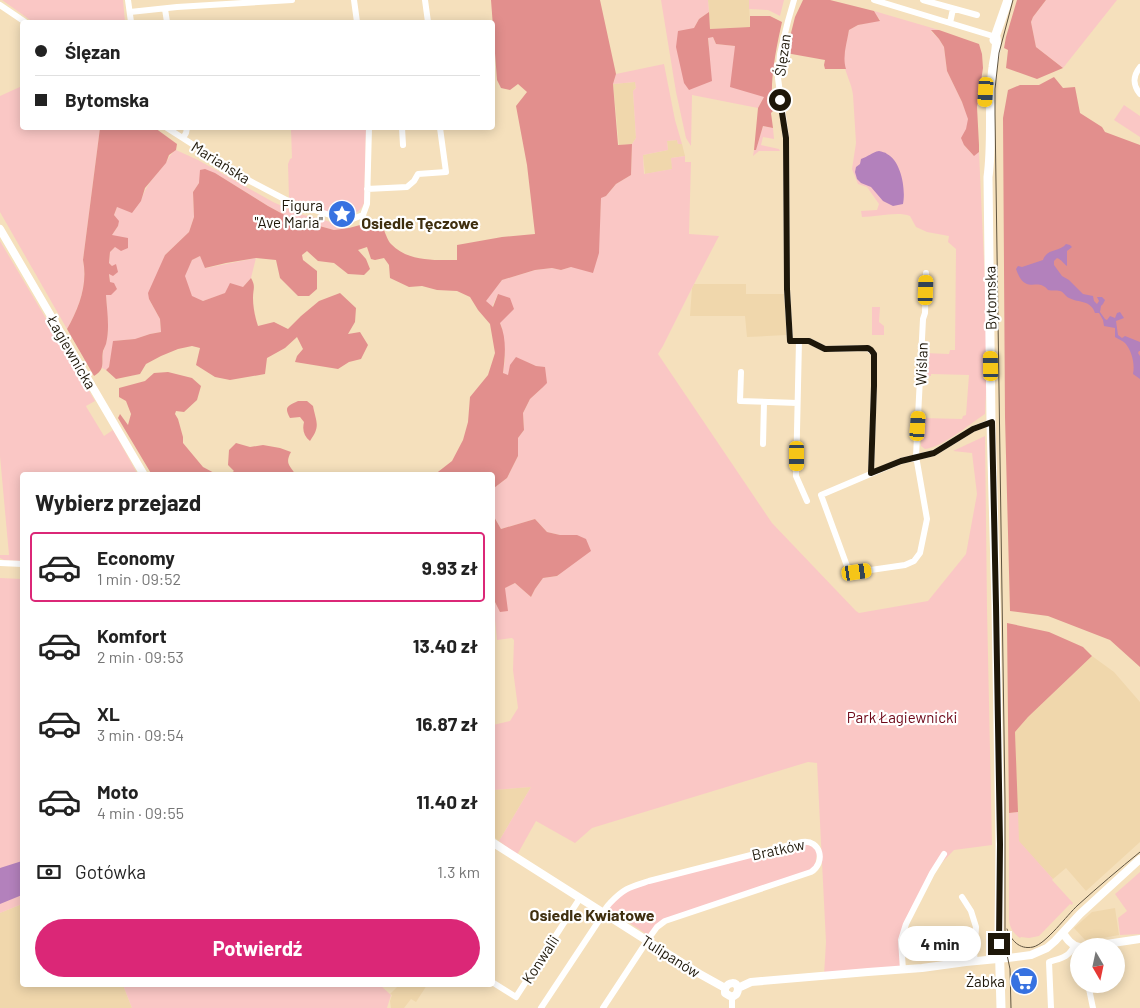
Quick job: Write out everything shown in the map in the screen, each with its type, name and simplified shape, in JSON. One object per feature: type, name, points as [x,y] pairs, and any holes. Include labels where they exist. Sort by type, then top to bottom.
[{"type":"main road","name":"Bytomska","points":[[1001,1008],[998,914],[1000,844],[996,605],[985,103],[991,44],[996,37],[1008,0]]},
{"type":"street","points":[[128,0],[131,20]]},
{"type":"street","points":[[130,12],[177,7],[292,0]]},
{"type":"street","points":[[354,0],[357,20]]},
{"type":"street","points":[[426,0],[428,20]]},
{"type":"street","name":"Ślęzan","points":[[794,0],[780,54],[778,78],[786,138],[787,289],[790,341],[799,341]]},
{"type":"street","points":[[874,0],[996,37]]},
{"type":"street","points":[[923,0],[978,15]]},
{"type":"street","points":[[0,5],[22,20]]},
{"type":"street","points":[[165,9],[167,20]]},
{"type":"street","points":[[950,23],[953,9]]},
{"type":"street","points":[[1140,67],[1134,81],[1134,86],[1140,94]]},
{"type":"street","name":"Mariańska","points":[[170,130],[273,194],[290,202],[350,220],[363,215],[367,204],[368,130]]},
{"type":"street","points":[[183,138],[187,130]]},
{"type":"street","points":[[402,130],[404,145]]},
{"type":"street","points":[[368,188],[407,187],[418,174],[446,172],[440,130]]},
{"type":"street","name":"Łagiewnicka","points":[[0,229],[142,472]]},
{"type":"street","name":"Wiślan","points":[[871,473],[821,495],[845,564],[857,572],[910,563],[918,557],[920,552],[927,519],[916,456],[926,273]]},
{"type":"street","points":[[806,501],[796,476],[799,341],[809,341],[825,349],[868,348],[874,354],[871,473],[916,456],[934,453],[973,429],[992,422]]},
{"type":"street","points":[[742,372],[740,401],[798,403]]},
{"type":"street","points":[[763,444],[764,402]]},
{"type":"street","points":[[0,563],[20,564]]},
{"type":"street","name":"Bratków","points":[[603,913],[617,896],[628,888],[697,868],[802,842],[810,842],[816,846],[820,862],[814,870],[670,918],[657,927],[647,941]]},
{"type":"street","name":"Tulipanów","points":[[495,844],[698,974],[725,988]]},
{"type":"street","points":[[903,970],[901,940],[906,924],[944,854]]},
{"type":"street","points":[[738,988],[751,982],[903,970],[1000,959],[1039,952],[1047,948],[1080,914],[1140,859]]},
{"type":"street","points":[[962,897],[971,910],[976,927],[974,961]]},
{"type":"street","name":"Konwalii","points":[[495,984],[516,997],[580,898]]},
{"type":"street","points":[[541,1008],[603,913]]},
{"type":"street","points":[[1063,933],[1070,940]]},
{"type":"street","points":[[1125,941],[1140,939]]},
{"type":"street","points":[[603,1008],[647,941]]},
{"type":"street","points":[[1051,1008],[1049,962],[1068,956],[1070,953]]},
{"type":"street","points":[[732,983],[736,984],[738,988],[737,994],[732,997],[725,993],[727,984],[732,983]]},
{"type":"street","points":[[1090,993],[1093,1008]]},
{"type":"street","points":[[732,997],[732,1008]]},
{"type":"shaded area","points":[[491,0],[600,0],[616,74],[613,84],[618,145],[632,144],[631,175],[616,184],[606,196],[601,198],[599,253],[593,273],[571,267],[561,270],[552,268],[535,270],[502,280],[486,301],[493,307],[498,294],[510,298],[514,309],[500,323],[505,342],[503,373],[508,375],[510,365],[516,357],[536,366],[545,367],[547,383],[530,399],[523,413],[524,430],[518,438],[518,456],[507,478],[495,487],[495,472],[438,472],[452,461],[463,440],[468,422],[470,397],[488,375],[495,353],[490,324],[470,297],[457,291],[437,290],[422,286],[409,287],[390,278],[389,265],[384,258],[371,259],[367,247],[358,250],[366,259],[370,269],[364,275],[348,274],[334,263],[318,261],[307,251],[302,255],[303,260],[317,271],[317,289],[309,296],[298,296],[280,278],[276,260],[256,258],[205,268],[200,256],[192,260],[185,276],[192,296],[203,301],[225,293],[230,283],[243,287],[251,278],[254,286],[253,305],[258,326],[274,322],[288,329],[319,301],[340,293],[356,308],[355,322],[348,334],[360,332],[368,345],[361,359],[349,362],[338,369],[295,362],[303,349],[297,337],[285,348],[267,358],[265,374],[230,380],[215,377],[196,365],[200,348],[192,346],[178,349],[146,364],[140,374],[116,379],[106,370],[109,367],[113,341],[135,339],[161,332],[160,319],[149,299],[148,293],[165,255],[189,232],[194,217],[193,192],[199,183],[200,170],[205,169],[215,173],[290,218],[334,230],[371,222],[375,231],[384,230],[390,243],[398,250],[422,259],[457,260],[457,245],[502,237],[535,234],[527,165],[516,106],[527,92],[518,84],[510,90],[501,88],[497,80],[495,20],[492,20]]},
{"type":"shaded area","points":[[708,0],[749,0],[750,27],[710,29]]},
{"type":"shaded area","points":[[803,0],[830,0],[874,11],[880,21],[858,25],[849,30],[845,54],[846,69],[825,69],[825,60],[786,53],[795,17]]},
{"type":"shaded area","points":[[1017,0],[1046,0],[1031,22],[1036,47],[1063,68],[1037,79],[1006,68],[1008,50],[1004,48]]},
{"type":"shaded area","points":[[709,12],[710,29],[750,27],[750,16],[770,16],[782,22],[775,54],[773,77],[773,111],[771,113],[773,128],[763,126],[756,150],[754,150],[758,108],[764,97],[730,87],[735,46],[716,44],[713,37],[708,38],[712,81],[689,90],[684,83],[676,47],[678,31],[694,28],[699,19]]},
{"type":"shaded area","points":[[931,30],[939,30],[979,44],[983,68],[977,107],[979,152],[974,156],[964,145],[961,138],[966,129],[968,119],[947,71],[944,47]]},
{"type":"shaded area","points":[[1054,77],[1063,88],[1075,87],[1080,113],[1102,127],[1105,132],[1140,145],[1140,667],[1110,640],[1048,616],[1010,611],[1005,417],[1003,118],[1008,90],[1020,85],[1039,85]]},
{"type":"shaded area","points":[[635,82],[636,88],[633,91],[636,138],[632,144],[619,145],[613,84]]},
{"type":"shaded area","points":[[100,130],[158,130],[177,144],[176,150],[169,155],[166,163],[145,188],[141,201],[132,213],[117,207],[114,215],[119,221],[112,235],[128,238],[128,248],[121,251],[115,247],[110,252],[109,263],[112,266],[116,264],[118,272],[113,276],[109,274],[110,282],[114,283],[117,289],[111,295],[106,295],[108,332],[103,351],[102,368],[94,376],[67,329],[81,296],[84,278],[83,260]]},
{"type":"shaded area","points":[[677,140],[678,144],[682,144],[685,156],[671,158],[673,169],[645,174],[643,155],[668,150],[667,141]]},
{"type":"shaded area","points":[[879,151],[892,158],[899,169],[904,191],[903,204],[893,206],[883,201],[871,187],[857,179],[856,167],[860,164],[861,159]]},
{"type":"shaded area","points":[[1066,244],[1072,247],[1067,251],[1067,266],[1057,258],[1054,261],[1054,265],[1062,276],[1069,280],[1083,294],[1093,296],[1097,304],[1099,301],[1097,297],[1102,297],[1105,300],[1100,312],[1105,319],[1107,320],[1110,316],[1115,318],[1117,313],[1120,312],[1124,318],[1116,321],[1118,335],[1122,338],[1125,336],[1140,342],[1140,351],[1138,353],[1140,356],[1140,379],[1133,374],[1134,366],[1129,350],[1124,342],[1115,337],[1115,328],[1104,326],[1099,313],[1095,313],[1091,306],[1069,298],[1063,292],[1048,290],[1042,285],[1023,282],[1019,277],[1016,269],[1018,266],[1022,267],[1043,260],[1047,254]]},
{"type":"shaded area","points":[[694,284],[746,284],[746,294],[784,294],[787,335],[747,337],[745,316],[690,316]]},
{"type":"shaded area","points":[[168,372],[192,378],[201,386],[197,400],[184,412],[176,411],[175,414],[183,437],[183,443],[203,467],[212,472],[150,472],[118,418],[120,414],[128,425],[131,414],[126,401],[119,397],[119,388],[145,381],[154,373]]},
{"type":"shaded area","points":[[298,401],[307,401],[313,406],[317,428],[310,441],[304,433],[304,422],[300,417],[290,418],[287,411],[289,406]]},
{"type":"shaded area","points":[[236,443],[250,447],[263,445],[280,448],[291,452],[288,461],[294,472],[233,472],[234,471],[228,465],[229,450]]},
{"type":"shaded area","points":[[495,518],[501,529],[535,519],[547,532],[560,535],[577,535],[586,539],[591,551],[557,576],[543,578],[531,597],[515,583],[505,588],[508,611],[500,612],[495,602]]},
{"type":"shaded area","points":[[1007,623],[1049,632],[1083,647],[1092,656],[1028,717],[1015,732],[1018,812],[1009,813]]},
{"type":"shaded area","points":[[1092,656],[1114,672],[1140,702],[1140,842],[1086,891],[1066,868],[1053,879],[1018,841],[1015,732],[1028,717]]},
{"type":"shaded area","points":[[531,787],[499,841],[495,838],[495,790]]},
{"type":"shaded area","points":[[20,862],[20,896],[0,904],[0,868]]},
{"type":"shaded area","points":[[20,905],[20,987],[124,987],[132,1008],[0,1008],[0,913]]},
{"type":"shaded area","points":[[1115,908],[1119,935],[1102,938],[1083,938],[1074,928],[1092,912]]},
{"type":"shaded area","points":[[397,987],[426,987],[416,1002],[411,999],[404,1008],[391,1008],[390,1001],[392,995],[390,994]]},
{"type":"green space","points":[[2,0],[123,0],[125,20],[30,20]]},
{"type":"green space","points":[[661,0],[708,0],[709,12],[699,19],[694,28],[709,47],[708,37],[713,37],[716,44],[735,46],[764,97],[758,108],[692,95],[691,146],[686,138],[676,92]]},
{"type":"green space","points":[[749,0],[784,0],[780,16],[768,10],[749,9]]},
{"type":"green space","points":[[1046,0],[1117,0],[1063,68],[1036,47],[1031,22]]},
{"type":"green space","points":[[874,11],[939,30],[931,31],[944,47],[947,71],[969,119],[964,145],[973,155],[979,152],[988,350],[985,414],[939,445],[925,449],[921,446],[922,418],[962,419],[966,415],[969,375],[931,374],[931,376],[927,376],[924,373],[925,353],[949,354],[950,350],[955,350],[956,249],[948,242],[949,236],[927,232],[916,227],[910,216],[893,214],[862,217],[861,211],[877,210],[879,204],[867,187],[858,184],[852,169],[856,143],[853,95],[844,63],[844,55],[849,30],[858,25],[880,20]]},
{"type":"green space","name":"Park Łagiewnicki","points":[[664,64],[675,120],[682,144],[678,144],[677,140],[667,141],[668,150],[643,155],[644,174],[672,169],[671,158],[685,156],[685,162],[691,162],[689,234],[719,236],[658,354],[772,523],[856,611],[859,613],[928,601],[966,554],[977,494],[972,453],[953,451],[985,436],[992,845],[954,850],[932,873],[902,937],[903,970],[824,975],[826,942],[817,763],[808,762],[592,828],[575,843],[536,821],[517,855],[499,841],[531,787],[495,790],[495,725],[510,721],[518,708],[513,670],[514,640],[512,638],[497,640],[495,602],[500,611],[507,611],[504,588],[515,583],[531,597],[543,578],[558,576],[577,535],[560,535],[547,532],[535,519],[501,529],[495,518],[495,487],[507,478],[518,456],[518,438],[524,430],[523,413],[530,399],[542,388],[545,368],[516,358],[508,376],[503,373],[505,359],[498,294],[492,307],[485,301],[502,280],[535,270],[552,268],[561,270],[571,267],[600,218],[601,197],[606,196],[616,184],[631,175],[632,144],[636,138],[633,91],[636,88],[635,82],[613,84],[616,74]]},
{"type":"green space","points":[[20,87],[20,130],[100,130],[83,260],[83,287],[79,304],[67,329],[0,212],[0,96]]},
{"type":"green space","points":[[1124,105],[1140,116],[1140,137],[1114,120]]},
{"type":"green space","points":[[763,126],[773,128],[774,139],[763,137],[761,145],[779,149],[780,151],[759,151],[753,156],[754,150],[756,150]]},
{"type":"green space","points":[[291,130],[366,130],[364,203],[361,208],[352,214],[338,214],[320,210],[289,198],[288,164],[292,158]]},
{"type":"green space","points":[[176,150],[198,160],[273,202],[300,214],[349,228],[334,230],[290,218],[215,173],[199,183],[193,192],[194,217],[189,232],[165,255],[149,299],[160,319],[161,332],[136,339],[114,341],[109,367],[106,370],[102,368],[103,352],[108,331],[106,295],[110,282],[109,273],[112,266],[109,263],[110,252],[115,247],[112,235],[118,226],[118,221],[114,215],[117,207],[141,201],[151,182]]},
{"type":"green space","points":[[0,241],[95,401],[86,406],[87,408],[104,436],[113,430],[136,472],[20,472],[20,561],[4,560],[0,558],[0,555],[9,555],[0,456]]},
{"type":"green space","points":[[200,256],[206,268],[256,258],[251,278],[243,287],[203,301],[192,297],[184,276],[192,260]]},
{"type":"green space","points":[[872,307],[880,307],[879,322],[884,326],[884,335],[872,335]]},
{"type":"green space","points":[[0,578],[20,579],[20,905],[0,913]]},
{"type":"green space","points":[[1018,812],[1019,841],[1073,903],[1039,936],[1029,938],[1020,938],[1012,930],[1009,920],[1009,813]]},
{"type":"green space","points":[[802,842],[818,849],[814,870],[670,918],[648,935],[608,909],[622,891]]},
{"type":"green space","points":[[1140,872],[1140,934],[1120,935],[1118,918],[1127,911],[1115,894]]},
{"type":"green space","points":[[124,987],[382,987],[391,995],[387,1008],[132,1008]]},
{"type":"tram line","points":[[1011,1008],[1010,969],[1006,950],[1005,930],[1005,800],[995,89],[999,53],[1013,0]]},
{"type":"tram line","points":[[1007,929],[1013,940],[1020,946],[1028,948],[1038,945],[1078,905],[1140,852]]},
{"type":"place","name":"Figura \"Ave Maria\"","points":[[342,214]]},
{"type":"place","name":"Żabka","points":[[1024,981]]},
{"type":"district","name":"Osiedle Tęczowe","points":[[420,222]]},
{"type":"district","name":"Osiedle Kwiatowe","points":[[592,914]]},
{"type":"route","points":[[780,100],[786,138],[787,289],[790,341],[809,341],[825,349],[868,348],[874,354],[871,473],[916,456],[934,453],[973,429],[992,422],[1000,844],[999,944]]}]
